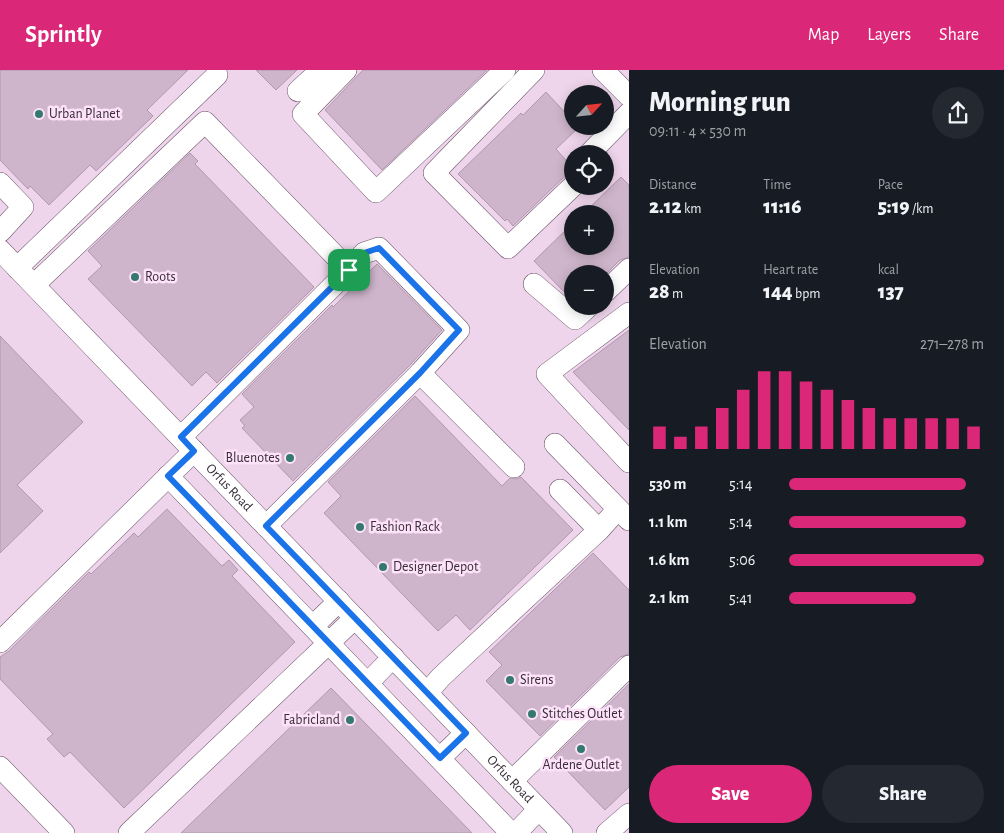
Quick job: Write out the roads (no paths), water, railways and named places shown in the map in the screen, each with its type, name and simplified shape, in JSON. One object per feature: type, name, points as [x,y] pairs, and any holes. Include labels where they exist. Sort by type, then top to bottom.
[{"type":"street","points":[[298,91],[321,70]]},
{"type":"street","points":[[346,70],[304,114],[376,192],[505,70]]},
{"type":"street","points":[[534,70],[434,173],[508,248],[564,195]]},
{"type":"street","points":[[603,70],[629,96]]},
{"type":"street","points":[[17,268],[216,75]]},
{"type":"street","points":[[598,145],[629,113]]},
{"type":"street","points":[[34,285],[205,122],[349,270]]},
{"type":"street","points":[[0,184],[23,207],[0,232]]},
{"type":"street","points":[[0,642],[168,476],[188,444],[364,253],[379,248],[459,330],[420,373],[266,526]]},
{"type":"street","name":"Orfus Road","points":[[0,250],[562,833]]},
{"type":"street","points":[[614,283],[629,269]]},
{"type":"street","points":[[534,284],[564,310]]},
{"type":"street","points":[[629,313],[547,374],[629,462]]},
{"type":"street","points":[[420,373],[514,467]]},
{"type":"street","points":[[427,693],[441,677],[599,530],[624,515],[555,444]]},
{"type":"street","points":[[168,476],[511,833]]},
{"type":"street","points":[[560,490],[599,530]]},
{"type":"street","points":[[313,626],[339,601]]},
{"type":"street","points":[[129,833],[355,618]]},
{"type":"street","points":[[368,683],[393,657]]},
{"type":"street","points":[[512,781],[629,666]]},
{"type":"street","points":[[440,758],[466,733]]},
{"type":"street","points":[[0,768],[64,833]]},
{"type":"street","points":[[516,833],[540,810]]},
{"type":"street","points":[[607,833],[629,814]]},
{"type":"place","name":"Urban Planet","points":[[39,114]]},
{"type":"place","name":"Roots","points":[[135,277]]},
{"type":"place","name":"Bluenotes","points":[[290,458]]},
{"type":"place","name":"Fashion Rack","points":[[360,527]]},
{"type":"place","name":"Designer Depot","points":[[383,567]]},
{"type":"place","name":"Sirens","points":[[510,680]]},
{"type":"place","name":"Stitches Outlet","points":[[532,714]]},
{"type":"place","name":"Fabricland","points":[[350,720]]},
{"type":"place","name":"Ardene Outlet","points":[[581,749]]}]
